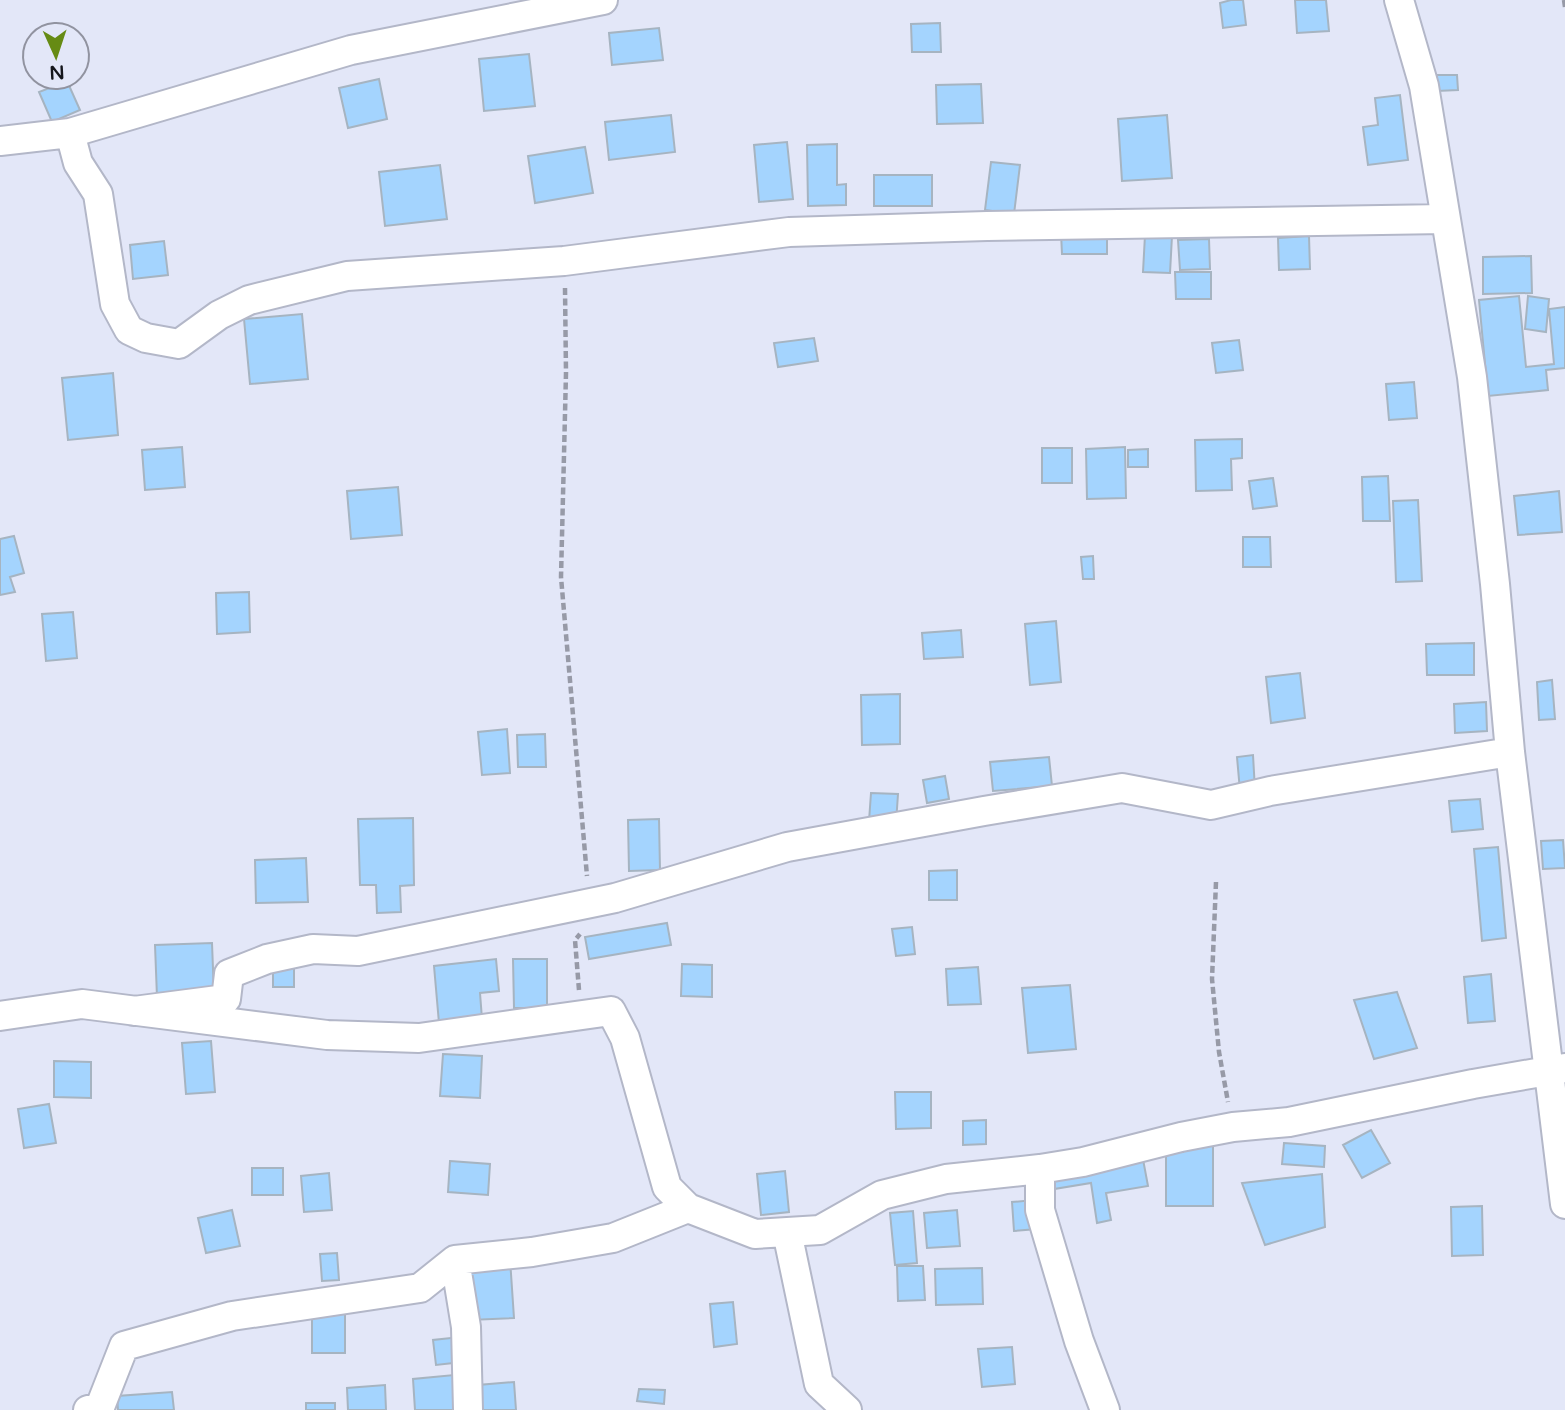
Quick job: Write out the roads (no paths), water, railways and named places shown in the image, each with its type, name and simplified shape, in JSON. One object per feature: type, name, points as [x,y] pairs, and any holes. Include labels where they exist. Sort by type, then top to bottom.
[{"type":"street","points":[[0,141],[70,133],[351,50],[603,0]]},
{"type":"street","points":[[1399,0],[1423,86],[1472,377],[1510,752],[1556,1069],[1565,1204]]},
{"type":"street","points":[[70,133],[78,163],[98,194],[115,304],[129,330],[146,338],[179,344],[219,315],[249,300],[347,276],[564,261],[789,232],[1445,219]]},
{"type":"street","points":[[134,1011],[226,999],[229,974],[267,958],[313,950],[358,951],[589,904],[787,848],[1122,788],[1211,805],[1269,791],[1510,752]]},
{"type":"street","points":[[0,1017],[82,1004],[327,1035],[419,1038],[611,1012],[625,1038],[667,1187],[688,1208],[755,1234],[820,1230],[882,1195],[946,1179],[1083,1162],[1181,1137],[1233,1127],[1289,1122],[1556,1069]]},
{"type":"street","points":[[1040,1169],[1041,1210],[1079,1341],[1105,1410]]},
{"type":"street","points":[[88,1410],[100,1407],[124,1346],[232,1316],[420,1288],[455,1260],[532,1252],[613,1238],[688,1208]]},
{"type":"street","points":[[787,1232],[819,1384],[847,1410]]},
{"type":"street","points":[[455,1260],[466,1327],[468,1410]]}]
